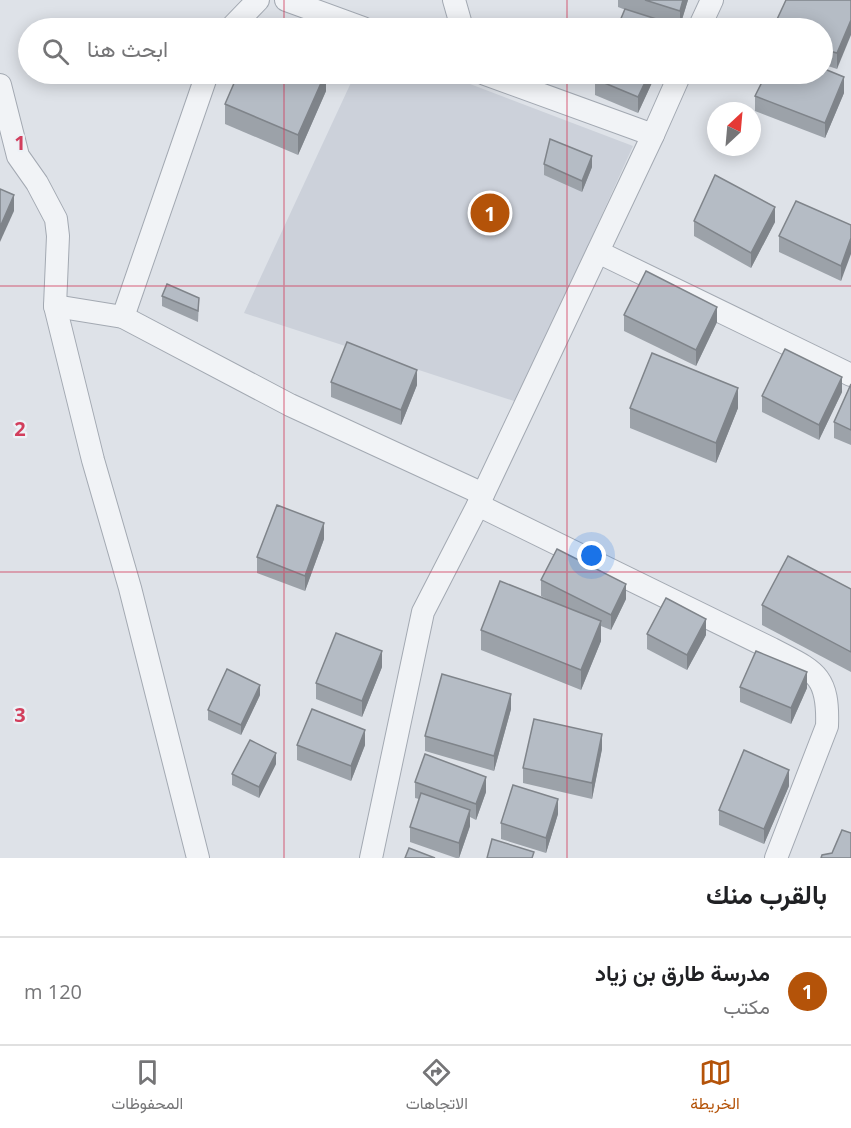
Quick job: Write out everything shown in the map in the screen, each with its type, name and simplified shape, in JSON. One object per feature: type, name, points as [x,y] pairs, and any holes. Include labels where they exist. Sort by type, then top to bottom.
[{"type":"street","points":[[240,18],[258,0]]},
{"type":"street","points":[[286,0],[336,18]]},
{"type":"street","points":[[454,0],[459,18]]},
{"type":"street","points":[[704,18],[712,0]]},
{"type":"street","points":[[123,317],[204,84]]},
{"type":"street","points":[[513,84],[653,135]]},
{"type":"street","points":[[371,858],[423,612],[480,500],[676,84]]},
{"type":"street","points":[[0,85],[18,156],[38,183],[56,219],[58,236],[56,306],[93,460],[130,588],[198,858]]},
{"type":"street","points":[[598,252],[851,375]]},
{"type":"street","points":[[56,306],[123,317],[290,405],[811,669],[819,678],[828,706],[827,726],[776,858]]},
{"type":"shaded area","points":[[350,84],[470,84],[633,146],[517,402],[244,313]]},
{"type":"building","points":[[645,0],[683,0],[680,11]]},
{"type":"building","points":[[786,0],[851,0],[851,20],[837,53],[833,52],[833,18],[778,18]]},
{"type":"building","points":[[625,9],[653,18],[621,18]]},
{"type":"building","points":[[833,72],[844,77],[825,123],[755,96],[761,84],[833,84]]},
{"type":"building","points":[[234,84],[321,84],[298,135],[225,104]]},
{"type":"building","points":[[607,84],[644,84],[638,97]]},
{"type":"building","points":[[550,139],[592,156],[582,181],[544,164]]},
{"type":"building","points":[[715,175],[775,207],[751,253],[694,221]]},
{"type":"building","points":[[0,189],[14,195],[0,227]]},
{"type":"building","points":[[796,201],[851,225],[851,238],[841,266],[779,236]]},
{"type":"building","points":[[646,271],[717,307],[696,350],[624,315]]},
{"type":"building","points":[[167,284],[199,298],[198,311],[162,296]]},
{"type":"building","points":[[347,342],[417,370],[401,410],[331,382]]},
{"type":"building","points":[[785,349],[842,377],[819,425],[762,396]]},
{"type":"building","points":[[652,353],[738,388],[716,443],[630,408]]},
{"type":"building","points":[[851,384],[851,430],[834,422]]},
{"type":"building","points":[[277,505],[324,523],[305,576],[257,557]]},
{"type":"building","points":[[557,549],[626,584],[611,615],[541,580]]},
{"type":"building","points":[[788,556],[851,589],[851,652],[762,605]]},
{"type":"building","points":[[500,581],[601,621],[581,670],[481,630]]},
{"type":"building","points":[[666,598],[706,619],[687,655],[647,634]]},
{"type":"building","points":[[336,633],[382,651],[362,701],[316,683]]},
{"type":"building","points":[[756,651],[807,672],[791,708],[740,687]]},
{"type":"building","points":[[227,669],[260,685],[241,725],[208,710]]},
{"type":"building","points":[[442,674],[511,694],[494,756],[425,736]]},
{"type":"building","points":[[312,709],[365,730],[351,766],[297,745]]},
{"type":"building","points":[[534,719],[602,734],[592,783],[523,768]]},
{"type":"building","points":[[250,740],[276,753],[259,787],[232,774]]},
{"type":"building","points":[[744,750],[789,770],[764,829],[719,810]]},
{"type":"building","points":[[425,754],[486,777],[476,804],[415,782]]},
{"type":"building","points":[[513,785],[558,799],[546,838],[501,823]]},
{"type":"building","points":[[421,793],[470,810],[459,843],[410,827]]},
{"type":"building","points":[[842,830],[851,833],[851,858],[821,858],[822,855],[832,853]]},
{"type":"building","points":[[492,839],[534,852],[532,858],[487,858]]},
{"type":"building","points":[[409,848],[435,858],[405,858]]},
{"type":"place","name":"مدرسة طارق بن زياد","points":[[490,213]]}]
